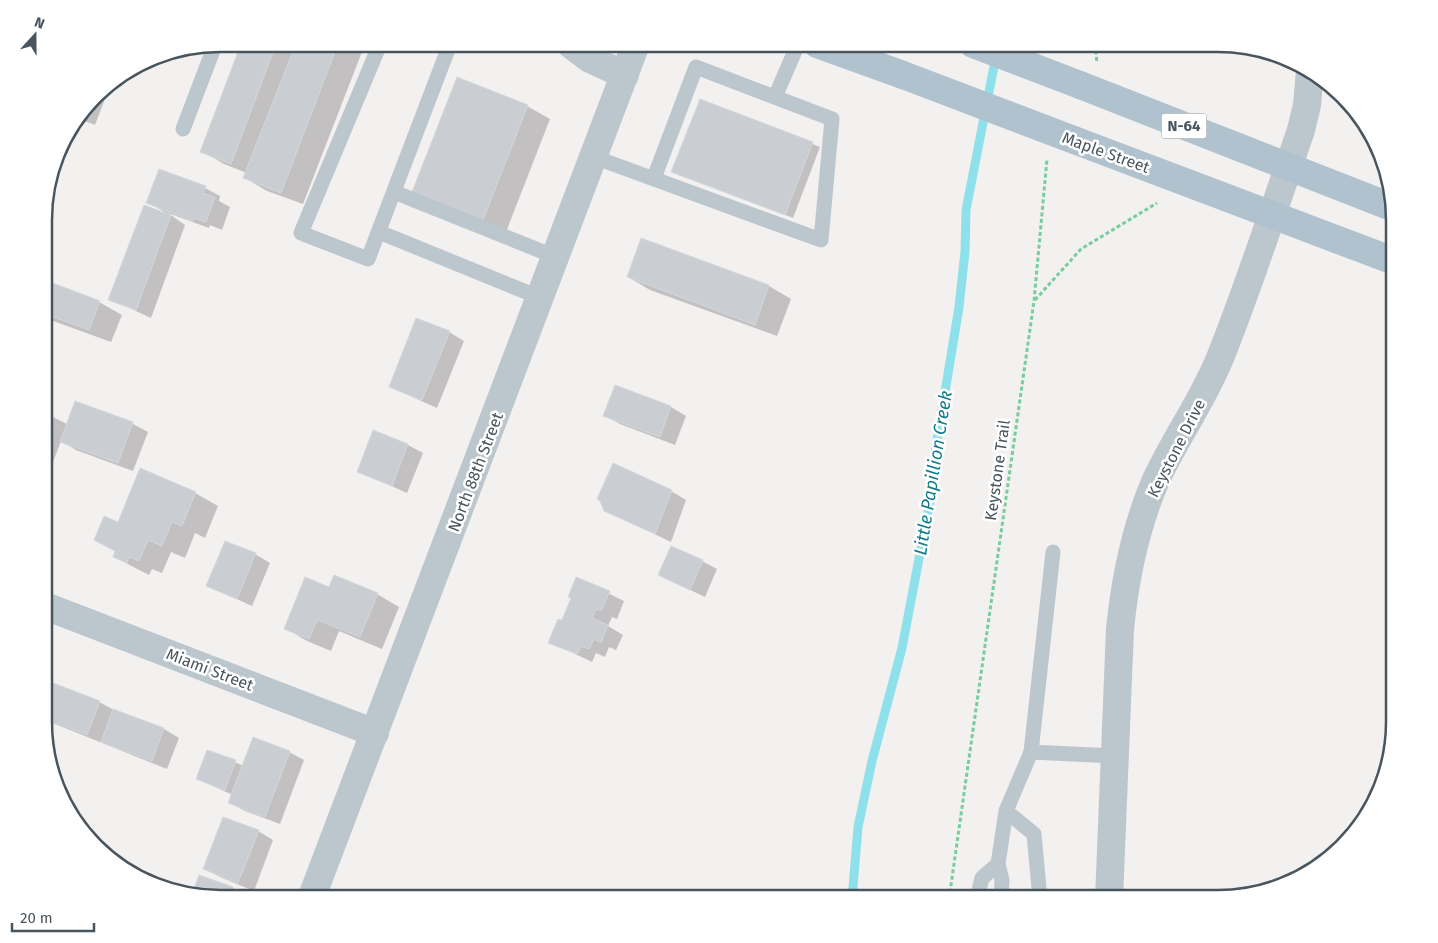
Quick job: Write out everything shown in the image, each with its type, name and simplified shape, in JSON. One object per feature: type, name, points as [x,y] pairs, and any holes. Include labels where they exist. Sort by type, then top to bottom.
[{"type":"main road","name":"Maple Street","points":[[840,52],[1385,258]]},
{"type":"main road","name":"N-64","points":[[994,52],[1384,204]]},
{"type":"street","points":[[582,53],[624,75]]},
{"type":"street","name":"North 88th Street","points":[[315,890],[376,733],[633,53]]},
{"type":"street","name":"Keystone Drive","points":[[1110,890],[1120,629],[1123,594],[1133,546],[1155,482],[1200,401],[1219,359],[1288,168],[1307,105],[1309,80]]},
{"type":"street","name":"Miami Street","points":[[52,609],[376,733]]},
{"type":"lane","points":[[775,97],[794,52]]},
{"type":"lane","points":[[183,129],[212,53]]},
{"type":"lane","points":[[376,53],[301,233],[368,259],[447,53]]},
{"type":"lane","points":[[594,157],[821,240],[832,119],[696,67],[654,178]]},
{"type":"lane","points":[[394,192],[556,257]]},
{"type":"lane","points":[[379,232],[541,298]]},
{"type":"lane","points":[[1001,890],[1002,880],[998,864],[1006,811],[1031,752],[1053,552]]},
{"type":"lane","points":[[1031,752],[1114,756]]},
{"type":"lane","points":[[1006,811],[1034,834],[1039,890]]},
{"type":"lane","points":[[979,890],[982,878],[998,864]]},
{"type":"path","points":[[1096,52],[1097,64]]},
{"type":"path","name":"Keystone Trail","points":[[949,890],[1034,301],[1048,156]]},
{"type":"path","points":[[1034,301],[1081,249],[1156,203]]},
{"type":"building","points":[[238,53],[273,53],[231,164],[200,152]]},
{"type":"building","points":[[292,53],[335,53],[281,193],[243,178]]},
{"type":"building","points":[[457,77],[528,105],[483,220],[412,192]]},
{"type":"building","points":[[700,99],[813,142],[785,215],[671,172]]},
{"type":"building","points":[[159,169],[206,186],[203,193],[215,197],[206,222],[194,218],[193,221],[146,203]]},
{"type":"building","points":[[144,205],[171,215],[136,310],[108,300]]},
{"type":"building","points":[[641,238],[769,285],[755,325],[627,277]]},
{"type":"building","points":[[52,283],[100,301],[89,330],[52,317]]},
{"type":"building","points":[[416,318],[450,331],[422,400],[389,387]]},
{"type":"building","points":[[615,385],[671,406],[660,437],[603,416]]},
{"type":"building","points":[[75,401],[133,422],[118,463],[60,442]]},
{"type":"building","points":[[373,430],[408,444],[392,486],[357,472]]},
{"type":"building","points":[[613,463],[672,490],[655,534],[604,511],[600,501],[597,499]]},
{"type":"building","points":[[140,468],[196,492],[182,526],[172,522],[162,546],[148,540],[139,561],[129,557],[127,563],[113,557],[115,551],[94,540],[104,516],[118,522]]},
{"type":"building","points":[[225,541],[256,553],[237,599],[206,586]]},
{"type":"building","points":[[671,546],[703,560],[690,590],[658,575]]},
{"type":"building","points":[[334,575],[378,593],[360,637],[317,620],[309,639],[284,629],[305,577],[329,587]]},
{"type":"building","points":[[576,577],[610,591],[601,611],[596,609],[592,618],[608,625],[601,643],[594,639],[589,649],[581,646],[577,654],[548,643],[558,619],[562,620],[571,598],[568,597]]},
{"type":"building","points":[[52,683],[100,701],[87,735],[52,722]]},
{"type":"building","points":[[113,709],[164,728],[152,761],[101,742]]},
{"type":"building","points":[[253,737],[290,751],[265,817],[228,803]]},
{"type":"building","points":[[207,750],[236,760],[225,790],[196,779]]},
{"type":"building","points":[[223,817],[259,830],[238,883],[203,869]]},
{"type":"building","points":[[199,875],[233,887],[232,890],[194,888]]},
{"type":"waterway","name":"Little Papillion Creek","points":[[853,890],[858,827],[872,761],[902,648],[933,485],[935,453],[959,307],[965,252],[966,210],[996,56]]}]
